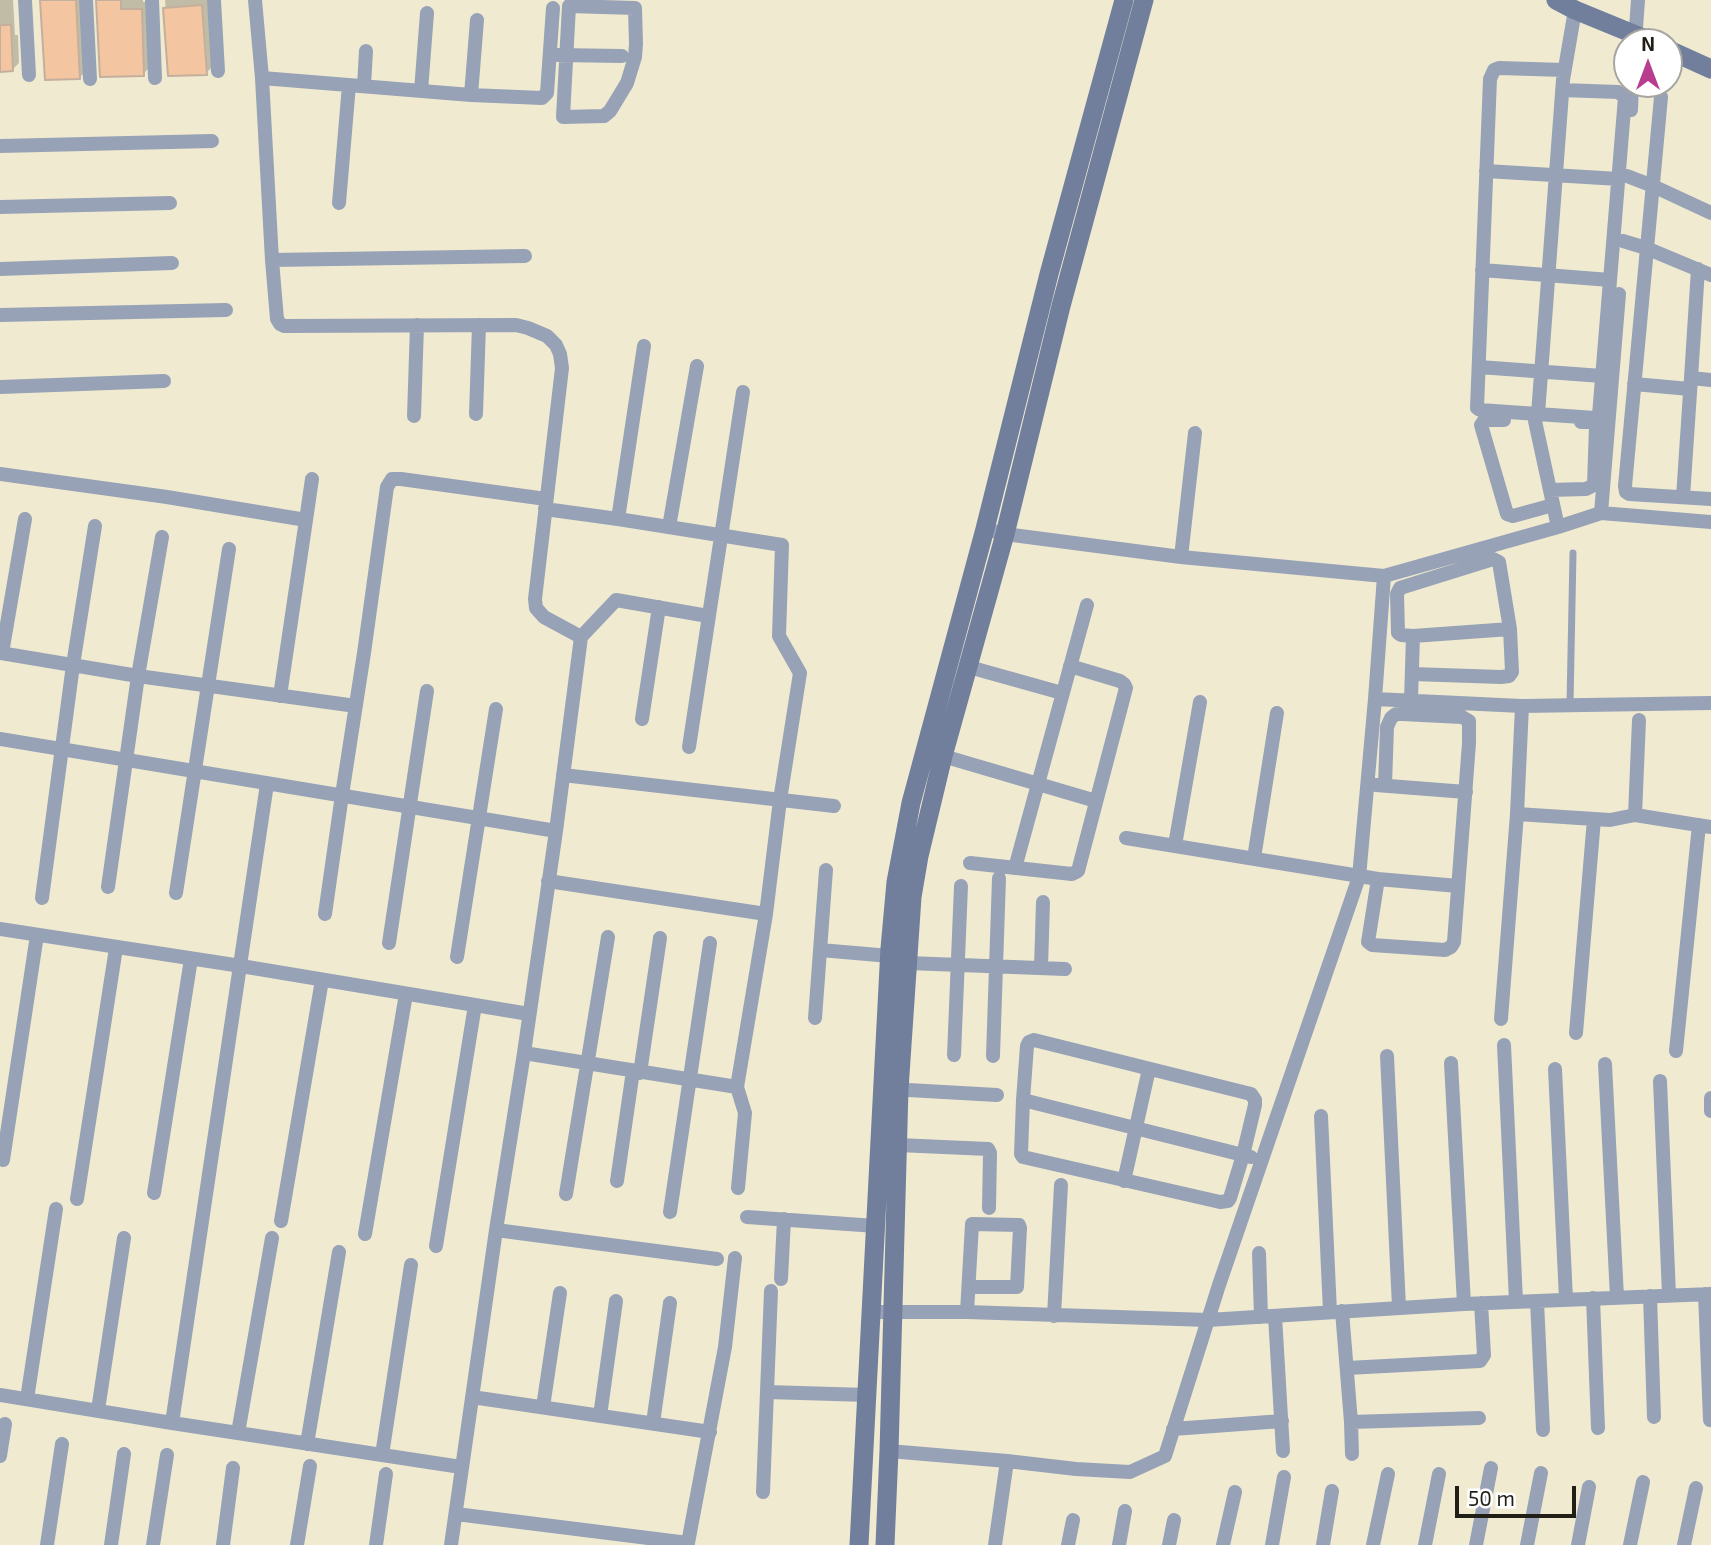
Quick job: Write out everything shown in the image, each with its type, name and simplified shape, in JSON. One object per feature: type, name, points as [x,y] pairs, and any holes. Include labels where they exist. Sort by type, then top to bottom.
[{"type":"street","points":[[25,0],[29,75]]},
{"type":"street","points":[[86,0],[90,79]]},
{"type":"street","points":[[152,0],[155,78]]},
{"type":"street","points":[[214,0],[218,71]]},
{"type":"street","points":[[255,0],[277,320],[284,326],[516,325],[547,336],[556,345],[562,368],[535,599],[536,608],[544,617],[581,637]]},
{"type":"street","points":[[859,1545],[876,1226],[891,1089],[899,959],[896,882],[911,803],[985,530],[1049,274],[1124,0]]},
{"type":"street","points":[[899,959],[919,856],[943,756],[1005,534],[1061,306],[1144,0]]},
{"type":"street","points":[[1556,0],[1616,28]]},
{"type":"street","points":[[1638,0],[1640,28]]},
{"type":"street","points":[[569,6],[635,8],[635,57],[627,83],[604,116],[563,117],[567,55],[569,6]]},
{"type":"street","points":[[262,78],[542,98],[547,93],[552,8]]},
{"type":"street","points":[[1558,527],[1537,418],[1562,90],[1575,10]]},
{"type":"street","points":[[421,91],[427,13]]},
{"type":"street","points":[[471,95],[477,20]]},
{"type":"street","points":[[339,202],[356,86],[366,51]]},
{"type":"street","points":[[550,55],[622,56]]},
{"type":"street","points":[[1683,56],[1711,69]]},
{"type":"street","points":[[1550,490],[1586,489],[1594,485],[1597,426],[1593,422],[1478,410],[1482,270],[1489,88],[1492,73],[1499,68],[1564,70]]},
{"type":"street","points":[[1562,90],[1618,92],[1625,97],[1623,241],[1601,513]]},
{"type":"street","points":[[1553,505],[1513,516],[1507,514],[1481,425],[1488,420],[1597,417],[1631,98]]},
{"type":"street","points":[[1661,98],[1625,486],[1629,494],[1711,499]]},
{"type":"street","points":[[0,146],[212,141]]},
{"type":"street","points":[[1486,171],[1623,178],[1653,186],[1711,213]]},
{"type":"street","points":[[0,207],[170,202]]},
{"type":"street","points":[[1623,241],[1705,272],[1690,384],[1683,497]]},
{"type":"street","points":[[272,260],[525,256]]},
{"type":"street","points":[[0,269],[172,263]]},
{"type":"street","points":[[1482,270],[1610,280]]},
{"type":"street","points":[[0,315],[226,310]]},
{"type":"street","points":[[414,416],[417,325]]},
{"type":"street","points":[[476,414],[479,325]]},
{"type":"street","points":[[618,519],[644,346]]},
{"type":"street","points":[[670,527],[697,366]]},
{"type":"street","points":[[1479,367],[1602,376]]},
{"type":"street","points":[[1634,384],[1690,384],[1711,380]]},
{"type":"street","points":[[0,387],[164,381]]},
{"type":"street","points":[[689,747],[743,392]]},
{"type":"street","points":[[1181,557],[1195,433]]},
{"type":"street","points":[[0,474],[306,520]]},
{"type":"street","points":[[280,696],[313,479]]},
{"type":"street","points":[[325,914],[387,487],[392,479],[782,545],[779,636],[800,673],[737,1087],[745,1113],[738,1188]]},
{"type":"street","points":[[985,530],[1181,557],[1384,576],[1601,513],[1711,522]]},
{"type":"street","points":[[25,519],[1,653],[138,676],[356,706]]},
{"type":"street","points":[[42,898],[73,665],[95,526]]},
{"type":"street","points":[[108,887],[138,676],[162,537]]},
{"type":"street","points":[[176,893],[229,549]]},
{"type":"street","points":[[1412,674],[1509,676],[1512,672],[1510,629],[1499,562],[1493,559],[1400,588],[1397,594],[1398,633],[1401,635],[1510,629]]},
{"type":"street","points":[[889,1451],[1130,1472],[1165,1456],[1208,1320],[1359,877],[1384,576]]},
{"type":"street","points":[[451,1545],[556,831],[581,637],[616,600],[708,616]]},
{"type":"street","points":[[1015,868],[1087,605]]},
{"type":"street","points":[[642,719],[659,607]]},
{"type":"street","points":[[1411,701],[1413,636]]},
{"type":"street","points":[[970,863],[1072,874],[1079,869],[1126,688],[1120,681],[1070,666]]},
{"type":"street","points":[[969,667],[1062,693]]},
{"type":"street","points":[[389,943],[427,691]]},
{"type":"street","points":[[1375,699],[1522,706],[1711,704]]},
{"type":"street","points":[[1175,845],[1200,702]]},
{"type":"street","points":[[1501,1019],[1517,814],[1522,706]]},
{"type":"street","points":[[457,957],[496,709]]},
{"type":"street","points":[[1254,858],[1277,713]]},
{"type":"street","points":[[1378,879],[1368,939],[1371,945],[1445,950],[1451,947],[1454,942],[1466,792],[1469,721],[1462,717],[1396,714],[1387,727],[1385,785]]},
{"type":"street","points":[[1634,815],[1639,720]]},
{"type":"street","points":[[0,739],[556,831]]},
{"type":"street","points":[[943,756],[1096,801]]},
{"type":"street","points":[[563,775],[834,806]]},
{"type":"street","points":[[172,1423],[267,784]]},
{"type":"street","points":[[1367,784],[1466,792]]},
{"type":"street","points":[[1517,814],[1610,820],[1634,815],[1705,826],[1676,1051]]},
{"type":"street","points":[[1576,1033],[1594,819]]},
{"type":"street","points":[[1126,838],[1359,877],[1458,886]]},
{"type":"street","points":[[815,1018],[826,870]]},
{"type":"street","points":[[993,1056],[999,878]]},
{"type":"street","points":[[548,881],[765,914]]},
{"type":"street","points":[[954,1055],[961,886]]},
{"type":"street","points":[[1041,968],[1043,902]]},
{"type":"street","points":[[0,929],[529,1014]]},
{"type":"street","points":[[3,1160],[37,935]]},
{"type":"street","points":[[566,1194],[608,937]]},
{"type":"street","points":[[617,1181],[660,938]]},
{"type":"street","points":[[670,1212],[710,943]]},
{"type":"street","points":[[77,1199],[116,947]]},
{"type":"street","points":[[820,950],[957,965],[1065,969]]},
{"type":"street","points":[[154,1193],[191,958]]},
{"type":"street","points":[[281,1221],[322,980]]},
{"type":"street","points":[[365,1234],[406,994]]},
{"type":"street","points":[[436,1246],[475,1004]]},
{"type":"street","points":[[1034,1040],[1251,1094],[1255,1100],[1230,1198],[1224,1202],[1023,1157],[1023,1100],[1027,1046],[1034,1040]]},
{"type":"street","points":[[1504,1045],[1516,1301]]},
{"type":"street","points":[[524,1054],[737,1087]]},
{"type":"street","points":[[1387,1056],[1399,1307]]},
{"type":"street","points":[[1451,1063],[1464,1304]]},
{"type":"street","points":[[1605,1065],[1617,1297]]},
{"type":"street","points":[[1124,1181],[1149,1069]]},
{"type":"street","points":[[1555,1069],[1566,1299]]},
{"type":"street","points":[[1660,1082],[1669,1295]]},
{"type":"street","points":[[891,1089],[997,1095]]},
{"type":"street","points":[[884,1545],[898,1145],[891,1089]]},
{"type":"street","points":[[1711,1098],[1711,1111]]},
{"type":"street","points":[[1023,1100],[1262,1160]]},
{"type":"street","points":[[1321,1116],[1336,1311],[1347,1368],[1352,1454]]},
{"type":"street","points":[[898,1145],[988,1149],[989,1208]]},
{"type":"street","points":[[1054,1316],[1060,1185]]},
{"type":"street","points":[[27,1399],[56,1209]]},
{"type":"street","points":[[747,1217],[876,1226]]},
{"type":"street","points":[[781,1279],[784,1219]]},
{"type":"street","points":[[967,1312],[968,1287],[972,1224],[1019,1225],[1017,1287],[968,1287]]},
{"type":"street","points":[[496,1230],[718,1259]]},
{"type":"street","points":[[97,1410],[124,1238]]},
{"type":"street","points":[[238,1433],[272,1238]]},
{"type":"street","points":[[307,1444],[339,1252]]},
{"type":"street","points":[[1259,1253],[1282,1421],[1283,1451]]},
{"type":"street","points":[[456,1514],[688,1543],[725,1347],[735,1258]]},
{"type":"street","points":[[382,1455],[411,1265]]},
{"type":"street","points":[[763,1492],[771,1291]]},
{"type":"street","points":[[543,1407],[559,1293]]},
{"type":"street","points":[[872,1312],[967,1312],[1208,1320],[1399,1307],[1708,1294],[1710,1420]]},
{"type":"street","points":[[1650,1296],[1654,1417]]},
{"type":"street","points":[[1593,1298],[1598,1428]]},
{"type":"street","points":[[600,1416],[616,1301]]},
{"type":"street","points":[[1537,1301],[1543,1430]]},
{"type":"street","points":[[653,1423],[670,1303]]},
{"type":"street","points":[[1347,1368],[1480,1361],[1483,1354],[1480,1303]]},
{"type":"street","points":[[767,1392],[867,1395]]},
{"type":"street","points":[[0,1395],[461,1467]]},
{"type":"street","points":[[472,1397],[710,1432]]},
{"type":"street","points":[[1351,1422],[1479,1418]]},
{"type":"street","points":[[1173,1429],[1282,1421]]},
{"type":"street","points":[[0,1456],[5,1424]]},
{"type":"street","points":[[47,1545],[62,1444]]},
{"type":"street","points":[[111,1545],[124,1454]]},
{"type":"street","points":[[153,1545],[167,1455]]},
{"type":"street","points":[[995,1545],[1007,1461]]},
{"type":"street","points":[[297,1545],[310,1466]]},
{"type":"street","points":[[223,1545],[233,1468]]},
{"type":"street","points":[[1476,1545],[1491,1468]]},
{"type":"street","points":[[1527,1545],[1541,1473]]},
{"type":"street","points":[[376,1545],[386,1474]]},
{"type":"street","points":[[1373,1545],[1388,1474]]},
{"type":"street","points":[[1425,1545],[1439,1475]]},
{"type":"street","points":[[1272,1545],[1284,1477]]},
{"type":"street","points":[[1630,1545],[1643,1482]]},
{"type":"street","points":[[1578,1545],[1589,1487]]},
{"type":"street","points":[[1684,1545],[1696,1488]]},
{"type":"street","points":[[1322,1545],[1332,1491]]},
{"type":"street","points":[[1223,1545],[1235,1493]]},
{"type":"street","points":[[1119,1545],[1125,1510]]},
{"type":"street","points":[[1068,1545],[1073,1520]]},
{"type":"street","points":[[1169,1545],[1174,1520]]},
{"type":"lane","points":[[1570,704],[1573,553]]},
{"type":"building","points":[[40,0],[76,0],[80,79],[45,80]]},
{"type":"building","points":[[96,0],[121,0],[121,9],[142,9],[144,76],[100,77]]},
{"type":"building","points":[[202,5],[207,75],[168,76],[163,8]]},
{"type":"building","points":[[0,25],[11,25],[13,71],[0,72]]}]
